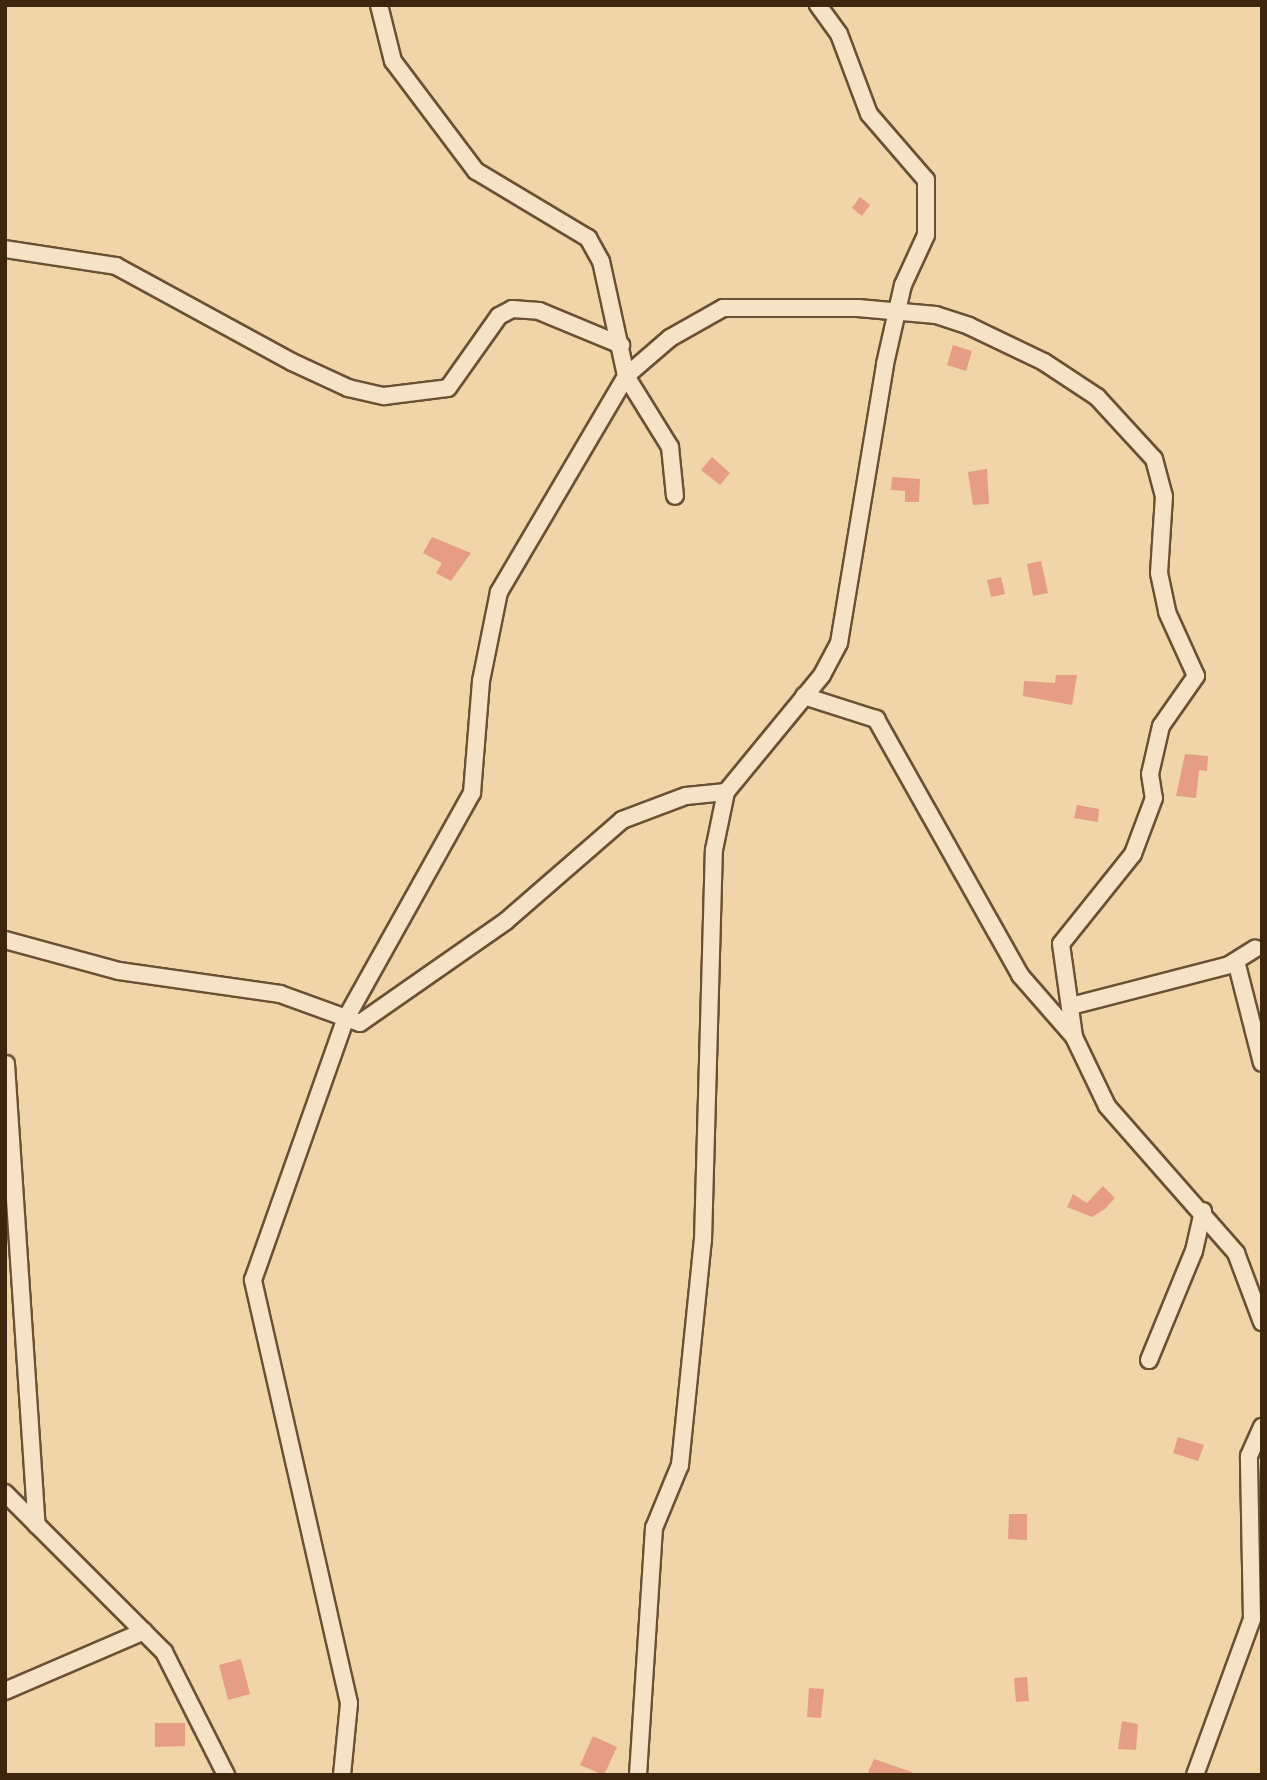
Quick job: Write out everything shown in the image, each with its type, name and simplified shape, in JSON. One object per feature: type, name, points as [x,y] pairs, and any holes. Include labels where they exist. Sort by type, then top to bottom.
[{"type":"street","points":[[379,5],[393,61],[476,172],[588,238],[615,303],[626,376],[670,447],[676,496]]},
{"type":"street","points":[[638,1775],[654,1528],[680,1465],[703,1240],[714,850],[726,792],[804,696],[839,643],[848,609],[856,522],[896,313],[926,235],[926,180],[869,114],[839,34],[818,5]]},
{"type":"street","points":[[5,249],[116,266],[292,362],[348,388],[384,396],[448,388],[499,316],[512,309],[539,311],[621,345]]},
{"type":"street","points":[[342,1775],[349,1703],[253,1280],[345,1020],[472,793],[481,681],[499,592],[626,376],[670,338],[723,308],[936,315],[1044,362],[1108,406],[1154,459],[1162,479],[1159,573],[1167,612],[1196,676],[1161,726],[1150,774],[1154,798],[1133,854],[1060,944],[1058,963],[1071,1006],[1073,1037]]},
{"type":"street","points":[[804,696],[876,719],[995,936],[1045,1009],[1073,1037],[1107,1106],[1203,1211],[1248,1276],[1262,1322]]},
{"type":"street","points":[[5,940],[119,971],[280,994],[345,1020],[360,1023],[443,967],[580,861],[622,820],[686,796],[726,792]]},
{"type":"street","points":[[1071,1006],[1236,961],[1255,949]]},
{"type":"street","points":[[1236,961],[1262,1063]]},
{"type":"street","points":[[6,1063],[37,1525]]},
{"type":"street","points":[[1149,1360],[1194,1251],[1203,1211]]},
{"type":"street","points":[[1195,1775],[1252,1619],[1248,1456],[1262,1427]]},
{"type":"street","points":[[5,1493],[164,1651],[226,1775]]},
{"type":"street","points":[[5,1691],[144,1631]]},
{"type":"building","points":[[860,197],[870,205],[862,216],[852,208]]},
{"type":"building","points":[[953,345],[972,351],[966,371],[947,365]]},
{"type":"building","points":[[712,457],[730,473],[720,485],[701,470]]},
{"type":"building","points":[[987,469],[989,504],[973,505],[968,472]]},
{"type":"building","points":[[892,477],[920,479],[919,502],[905,502],[905,491],[891,490]]},
{"type":"building","points":[[432,537],[471,553],[451,581],[436,573],[442,563],[423,553]]},
{"type":"building","points":[[1041,561],[1048,593],[1033,596],[1027,564]]},
{"type":"building","points":[[1001,577],[1005,594],[991,597],[987,580]]},
{"type":"building","points":[[1056,675],[1077,675],[1072,705],[1023,696],[1024,681],[1055,683]]},
{"type":"building","points":[[1185,754],[1208,756],[1207,771],[1199,770],[1196,798],[1176,796]]},
{"type":"building","points":[[1077,805],[1099,809],[1098,822],[1074,818]]},
{"type":"building","points":[[1103,1186],[1115,1198],[1105,1209],[1092,1217],[1067,1207],[1073,1194],[1087,1203]]},
{"type":"building","points":[[1178,1437],[1204,1445],[1198,1461],[1173,1453]]},
{"type":"building","points":[[1009,1514],[1027,1514],[1027,1540],[1008,1539]]},
{"type":"building","points":[[241,1659],[250,1694],[228,1700],[219,1665]]},
{"type":"building","points":[[1027,1677],[1029,1701],[1016,1702],[1014,1678]]},
{"type":"building","points":[[809,1688],[824,1689],[821,1718],[807,1717]]},
{"type":"building","points":[[1122,1721],[1138,1724],[1136,1750],[1118,1749]]},
{"type":"building","points":[[155,1723],[185,1723],[185,1746],[155,1747]]},
{"type":"building","points":[[593,1736],[617,1747],[604,1775],[580,1765]]},
{"type":"building","points":[[874,1759],[912,1772],[911,1775],[867,1775]]}]
